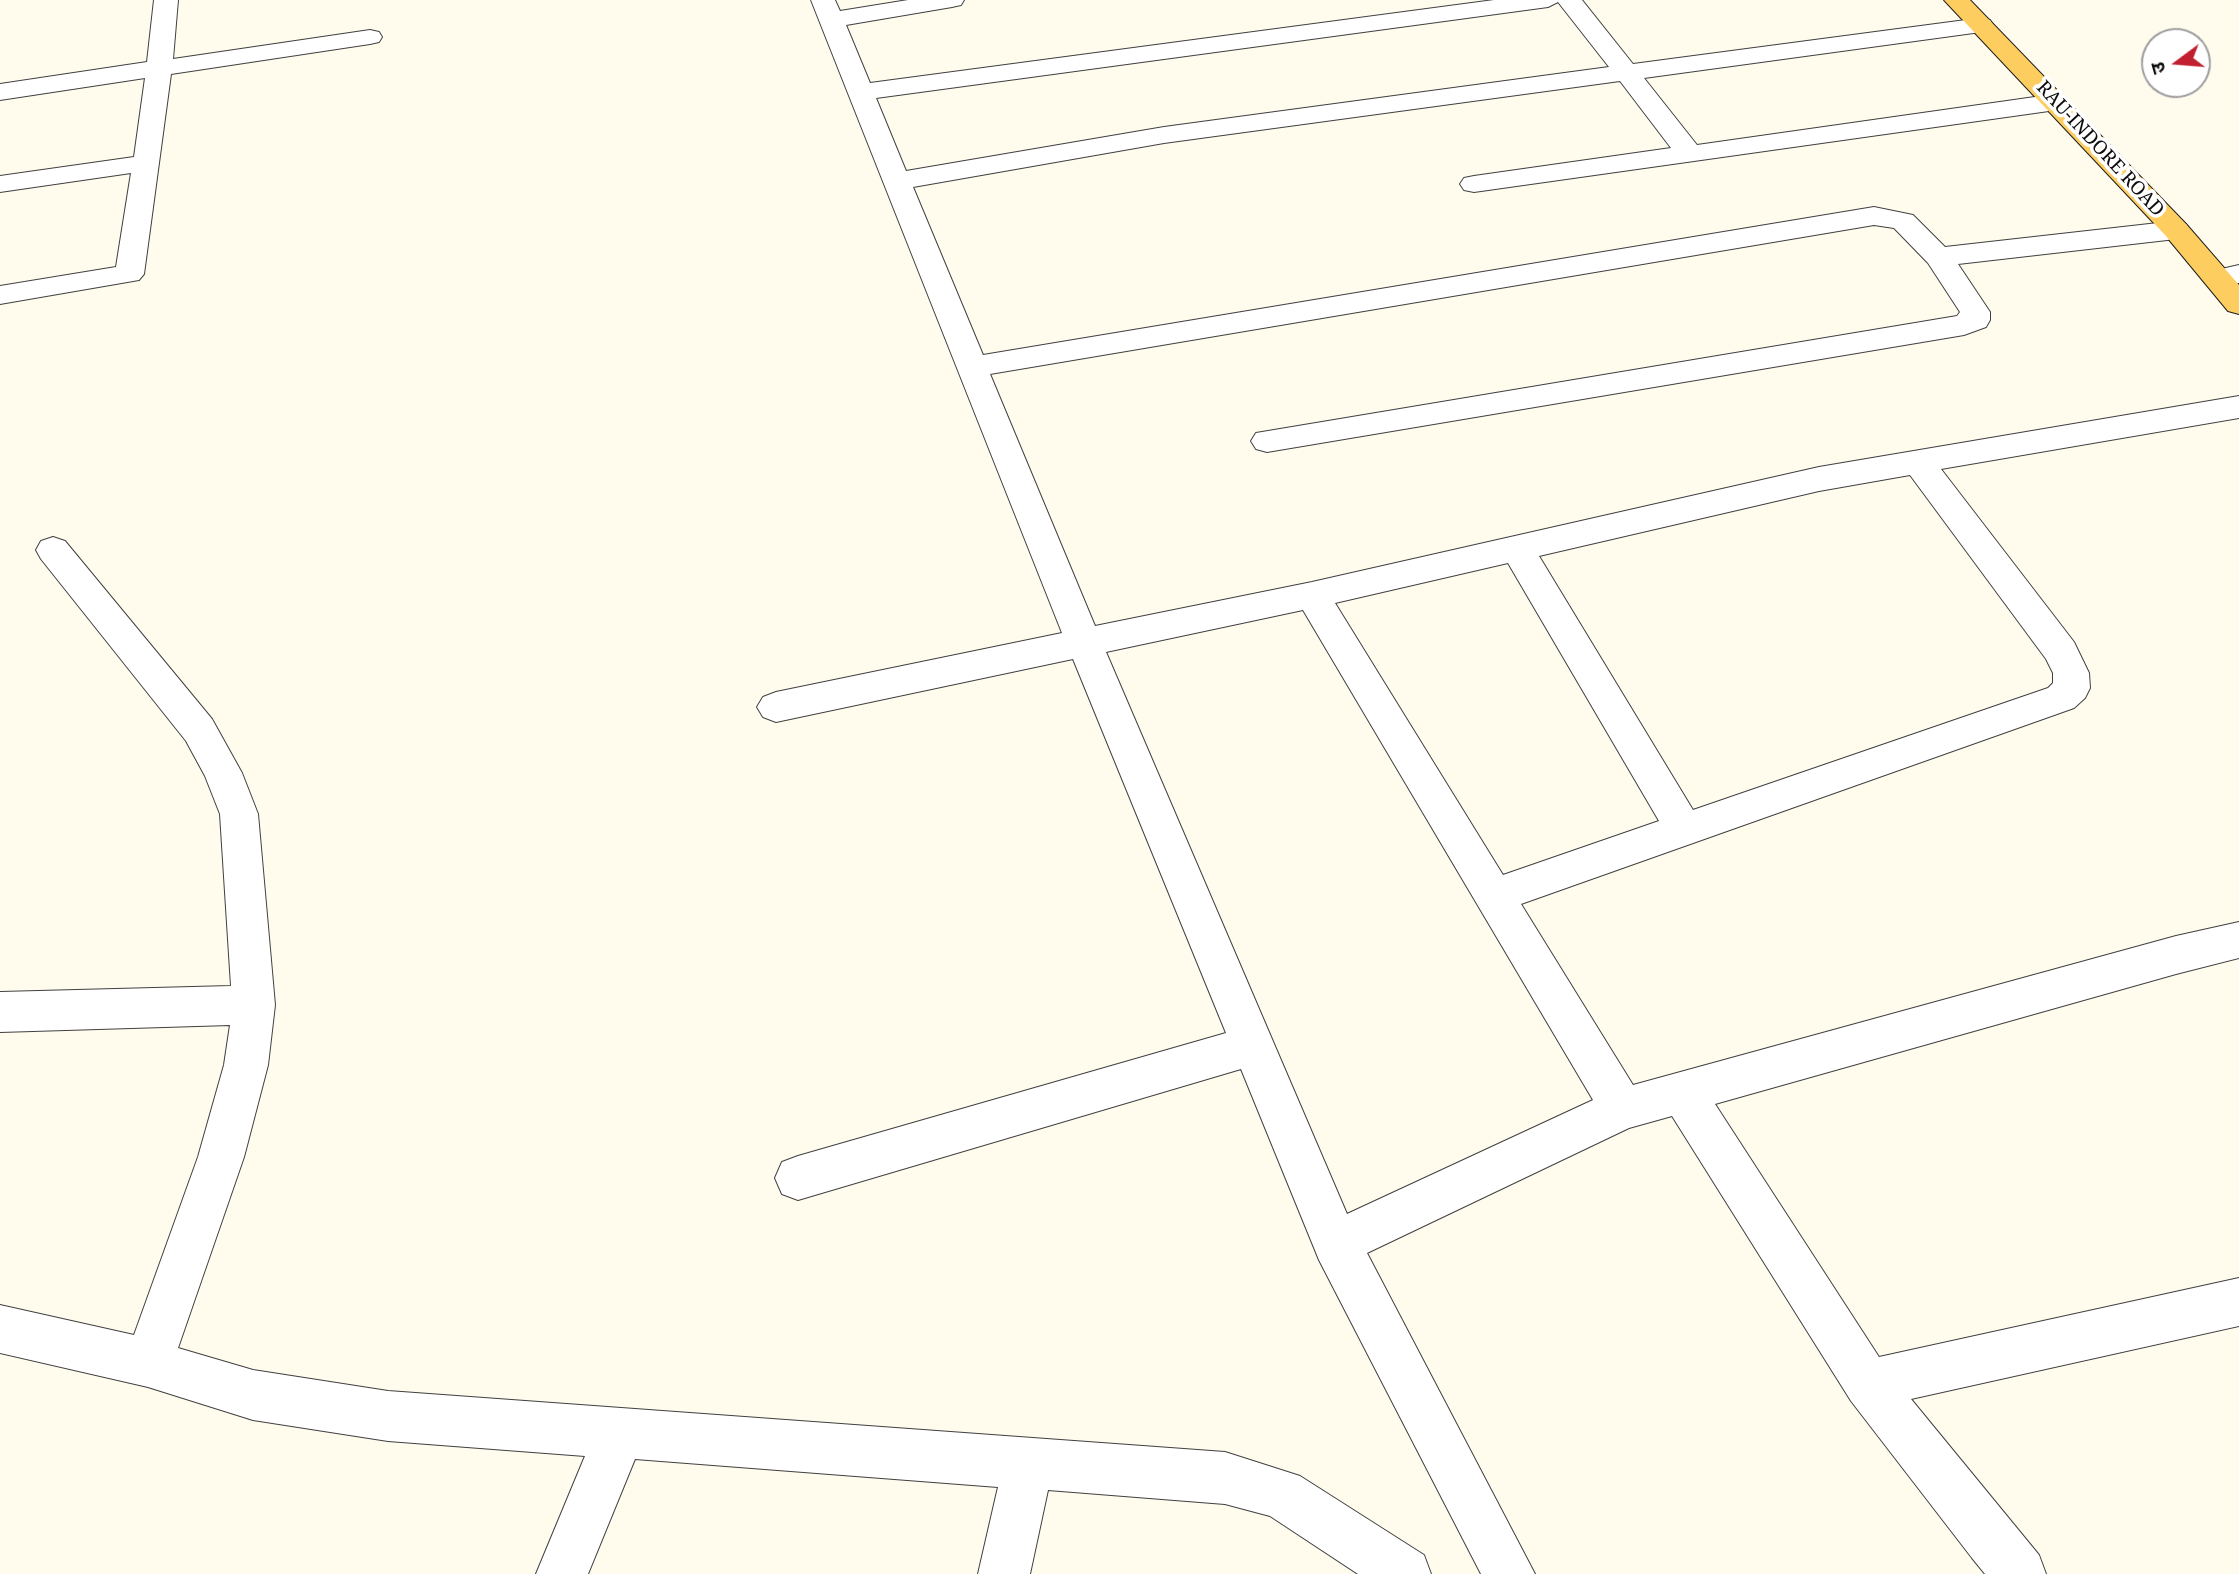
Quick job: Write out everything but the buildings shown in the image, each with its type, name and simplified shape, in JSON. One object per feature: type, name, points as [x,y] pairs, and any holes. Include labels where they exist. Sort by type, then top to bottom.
[{"type":"main road","name":"RAU-INDORE ROAD","points":[[1956,0],[2176,230],[2228,277],[2239,304]]},
{"type":"street","points":[[0,295],[129,274],[147,163],[166,0]]},
{"type":"street","points":[[952,0],[826,7],[1084,643],[1336,1243],[1509,1574]]},
{"type":"street","points":[[861,92],[1548,0]]},
{"type":"street","points":[[1569,0],[1690,154]]},
{"type":"street","points":[[898,181],[1126,141],[1981,24]]},
{"type":"street","points":[[0,92],[370,37]]},
{"type":"street","points":[[1474,184],[2056,102]]},
{"type":"street","points":[[0,184],[147,163]]},
{"type":"street","points":[[974,367],[1874,216],[1903,221],[1938,257],[1975,312],[1975,320],[1964,326],[1267,441]]},
{"type":"street","points":[[1938,257],[2176,230]]},
{"type":"street","points":[[776,707],[1312,595],[1819,479],[2239,407]]},
{"type":"street","points":[[1493,895],[2061,698],[2071,688],[2071,673],[2061,652],[1917,461]]},
{"type":"street","points":[[1517,548],[1684,830]]},
{"type":"street","points":[[53,550],[199,730],[223,773],[239,814],[254,1005],[246,1065],[221,1157],[148,1363]]},
{"type":"street","points":[[1312,595],[1623,1109]]},
{"type":"street","points":[[1336,1243],[1623,1109],[2176,955],[2239,940]]},
{"type":"street","points":[[0,1012],[254,1005]]},
{"type":"street","points":[[798,1178],[1253,1045]]},
{"type":"street","points":[[1683,1094],[1868,1384],[1990,1540],[2020,1574]]},
{"type":"street","points":[[1868,1384],[2239,1302]]},
{"type":"street","points":[[0,1329],[148,1363],[253,1395],[388,1416],[1225,1478],[1282,1494],[1405,1574]]},
{"type":"street","points":[[562,1574],[620,1433]]},
{"type":"street","points":[[1004,1574],[1029,1462]]}]
